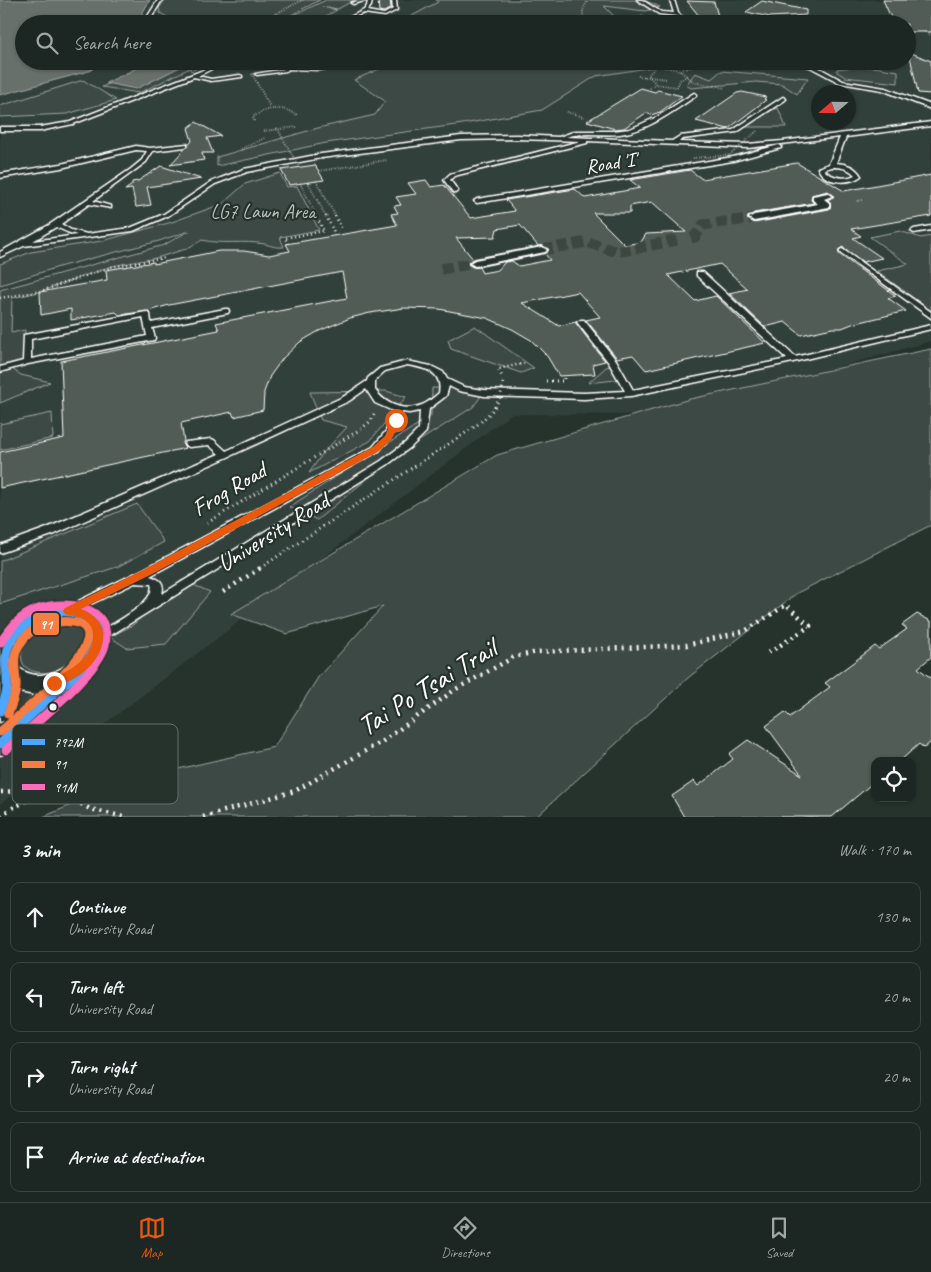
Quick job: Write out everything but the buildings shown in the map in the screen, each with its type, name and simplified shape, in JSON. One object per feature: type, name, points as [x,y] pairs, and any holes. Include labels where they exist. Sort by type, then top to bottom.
[{"type":"street","points":[[754,218],[826,205],[816,198],[828,196]]},
{"type":"street","points":[[475,262],[542,250]]},
{"type":"street","points":[[21,724],[95,651],[98,638],[97,627],[91,619],[81,613],[68,611]]},
{"type":"street","name":"University Road","points":[[0,711],[7,690],[4,664],[8,645],[23,627],[37,618],[68,611]]},
{"type":"street","points":[[4,664],[10,675],[20,683],[36,686],[54,683],[72,675]]},
{"type":"street","points":[[0,744],[12,732]]},
{"type":"lane","points":[[151,15],[160,0]]},
{"type":"lane","points":[[353,3],[366,0]]},
{"type":"lane","points":[[357,15],[370,6],[370,0]]},
{"type":"lane","points":[[363,12],[387,14],[395,10],[394,0]]},
{"type":"lane","points":[[639,0],[660,13],[678,15],[672,0]]},
{"type":"lane","points":[[0,129],[11,131],[40,129],[71,123],[206,70]]},
{"type":"lane","points":[[254,74],[284,70]]},
{"type":"lane","points":[[820,70],[842,82],[883,90],[931,107]]},
{"type":"lane","points":[[194,76],[211,80],[240,76]]},
{"type":"lane","points":[[560,139],[577,132],[620,132],[639,128],[656,120],[694,95]]},
{"type":"lane","points":[[672,144],[685,137],[718,134],[735,130],[783,99]]},
{"type":"lane","points":[[24,244],[131,230],[166,216],[213,183],[257,168],[406,144],[461,138],[518,137],[748,146],[844,135],[853,131],[931,124]]},
{"type":"lane","points":[[832,164],[851,168],[855,170],[858,176],[844,180],[832,178],[823,173],[822,168],[832,164],[844,135]]},
{"type":"lane","points":[[455,191],[448,180],[452,175],[593,140]]},
{"type":"lane","name":"Road 'I'","points":[[477,201],[749,155],[795,142]]},
{"type":"lane","points":[[0,176],[86,161],[136,148],[150,150],[186,145]]},
{"type":"lane","points":[[748,146],[752,153],[749,155]]},
{"type":"lane","points":[[0,255],[24,244],[55,224],[144,161],[150,150]]},
{"type":"lane","points":[[86,161],[88,168]]},
{"type":"lane","points":[[87,201],[109,207]]},
{"type":"lane","points":[[55,224],[69,231],[89,236]]},
{"type":"lane","points":[[914,231],[931,228]]},
{"type":"lane","points":[[842,251],[931,316]]},
{"type":"lane","points":[[700,274],[793,360]]},
{"type":"lane","points":[[148,326],[225,311]]},
{"type":"lane","points":[[0,370],[27,362],[151,338],[146,314],[27,337],[27,362]]},
{"type":"lane","points":[[581,322],[614,362],[632,393]]},
{"type":"lane","points":[[0,549],[51,531],[225,455],[350,397],[370,383],[383,369],[407,364],[431,368],[440,373],[445,381],[462,389],[484,393],[566,396],[632,393],[793,360],[931,327]]},
{"type":"lane","points":[[350,397],[373,400],[398,410],[412,410],[433,404],[443,394],[445,381]]},
{"type":"lane","points":[[370,383],[373,400]]},
{"type":"lane","points":[[443,394],[472,391]]},
{"type":"lane","name":"University Road","points":[[98,638],[384,463],[408,445],[423,430],[425,407]]},
{"type":"lane","name":"University Road","points":[[68,611],[128,582],[376,449],[388,438],[394,428],[398,410]]},
{"type":"lane","points":[[189,444],[210,442],[225,455]]},
{"type":"lane","points":[[128,582],[146,578],[154,581],[158,586],[158,594],[146,610]]},
{"type":"path","points":[[276,15],[303,0]]},
{"type":"path","points":[[583,15],[583,10],[588,0]]},
{"type":"path","points":[[652,15],[660,13]]},
{"type":"path","points":[[925,32],[931,35]]},
{"type":"path","points":[[648,76],[654,70]]},
{"type":"path","points":[[679,70],[694,82],[725,88]]},
{"type":"path","points":[[254,74],[270,108]]},
{"type":"path","points":[[638,76],[667,79]]},
{"type":"path","points":[[648,76],[656,84],[677,87],[680,80],[687,76]]},
{"type":"path","points":[[650,88],[656,84]]},
{"type":"path","points":[[254,121],[253,117],[256,114],[270,108],[291,111],[297,115]]},
{"type":"path","points":[[567,112],[586,118]]},
{"type":"path","points":[[264,131],[298,127]]},
{"type":"path","points":[[278,128],[299,167]]},
{"type":"path","points":[[693,158],[730,155],[757,131]]},
{"type":"path","points":[[240,149],[266,138]]},
{"type":"path","points":[[319,172],[365,164]]},
{"type":"path","points":[[316,181],[342,229]]},
{"type":"path","points":[[308,182],[334,232]]},
{"type":"path","points":[[288,244],[286,238],[324,231],[300,183]]},
{"type":"path","points":[[857,202],[863,200]]},
{"type":"path","points":[[0,298],[41,290],[111,267],[165,258]]},
{"type":"path","points":[[223,592],[488,417],[498,405],[503,391],[503,379],[498,368],[526,363]]},
{"type":"path","name":"Frog Road","points":[[201,527],[372,421],[376,413],[373,400]]},
{"type":"path","name":"Tai Po Tsai Trail","points":[[203,817],[295,791],[383,740],[456,689],[514,657],[537,652],[687,645],[745,631],[786,605],[810,626],[765,655]]},
{"type":"path","points":[[0,815],[20,804]]},
{"type":"path","points":[[81,804],[90,809],[125,817]]},
{"type":"shaded area","points":[[0,0],[150,0],[141,15],[15,15],[15,70],[91,70],[0,95]]},
{"type":"shaded area","points":[[150,0],[931,0],[931,341],[670,415],[511,414],[105,724],[12,724],[12,795],[0,804],[0,95],[91,70],[916,70],[916,15],[141,15]]},
{"type":"shaded area","points":[[133,70],[174,70],[136,89],[106,83]]},
{"type":"green space","points":[[165,0],[320,0],[291,15],[164,15],[160,13],[159,8]]},
{"type":"green space","points":[[326,0],[354,0],[338,9],[322,7],[337,10],[327,15],[294,15]]},
{"type":"green space","points":[[436,0],[644,0],[660,7],[645,11],[604,6],[613,15],[414,15],[438,2]]},
{"type":"green space","points":[[137,70],[186,70],[139,93],[102,87]]},
{"type":"green space","points":[[377,70],[635,70],[596,76],[542,110],[463,124],[326,143],[217,166],[217,157],[318,128],[375,115],[385,101],[354,80]]},
{"type":"green space","points":[[837,70],[898,71],[898,83],[845,77],[837,72]]},
{"type":"green space","points":[[721,71],[808,78],[797,94],[782,84],[756,82],[691,88],[686,85],[695,73],[711,79]]},
{"type":"green space","points":[[83,80],[116,100],[67,114],[0,117],[0,106]]},
{"type":"green space","points":[[778,108],[786,127],[747,127],[742,125],[752,117]]},
{"type":"green space","name":"LG7 Lawn Area","points":[[280,173],[287,187],[297,186],[319,230],[280,237],[284,247],[257,243],[202,240],[186,249],[156,258],[112,266],[39,292],[12,298],[11,333],[25,330],[25,361],[6,365],[21,375],[50,382],[0,403],[0,290],[164,245],[189,231],[0,285],[0,264],[31,252],[102,241],[172,222],[222,204],[245,184]]},
{"type":"green space","points":[[900,231],[921,238],[931,236],[931,311],[877,271],[908,264],[870,237]]},
{"type":"green space","points":[[475,326],[534,368],[521,373],[451,349],[448,340]]},
{"type":"green space","points":[[931,349],[931,525],[797,593],[689,677],[536,817],[43,817],[74,804],[178,804],[178,769],[274,747],[319,676],[383,606],[287,634],[231,614],[497,455],[690,399]]},
{"type":"green space","points":[[617,365],[624,379],[588,383],[606,367]]},
{"type":"green space","points":[[432,388],[487,388],[473,407],[394,457],[317,520],[289,507],[431,416]]},
{"type":"green space","points":[[386,391],[406,397],[370,441],[309,473],[323,453],[347,427],[321,420],[310,392]]},
{"type":"green space","points":[[52,413],[53,438],[0,450],[0,424]]},
{"type":"green space","points":[[137,504],[164,542],[117,567],[0,604],[0,561]]},
{"type":"green space","points":[[182,580],[210,592],[166,644],[127,648],[110,637],[133,625]]},
{"type":"green space","points":[[61,621],[76,624],[84,631],[85,640],[81,650],[74,660],[50,672],[36,672],[28,669],[23,664],[22,652],[33,633],[50,624]]},
{"type":"tunnel","points":[[691,238],[695,237],[703,225],[754,218]]},
{"type":"tunnel","points":[[542,250],[587,242],[617,252],[677,240]]},
{"type":"tunnel","points":[[441,269],[475,263]]},
{"type":"transit line","name":"91M","points":[[0,643],[15,623],[35,610],[57,604],[78,605],[94,613],[104,626],[105,645],[92,669],[34,724]]},
{"type":"transit line","name":"792M","points":[[0,711],[7,689],[6,652],[11,640],[18,632],[27,624],[50,614],[74,612],[84,616],[93,624],[96,631],[96,643],[87,661],[21,724]]},
{"type":"transit line","name":"91","points":[[0,732],[49,688],[74,662],[87,641],[85,628],[73,622],[50,623],[36,629],[23,639],[16,651],[14,667],[16,688],[8,714]]},
{"type":"transit line","name":"792M","points":[[0,744],[12,733]]},
{"type":"transit line","name":"91M","points":[[6,750],[12,744]]},
{"type":"route","points":[[54,683],[72,675],[85,664],[95,651],[98,638],[97,627],[91,619],[81,613],[68,611],[148,572],[376,449],[388,438],[396,420]]}]
